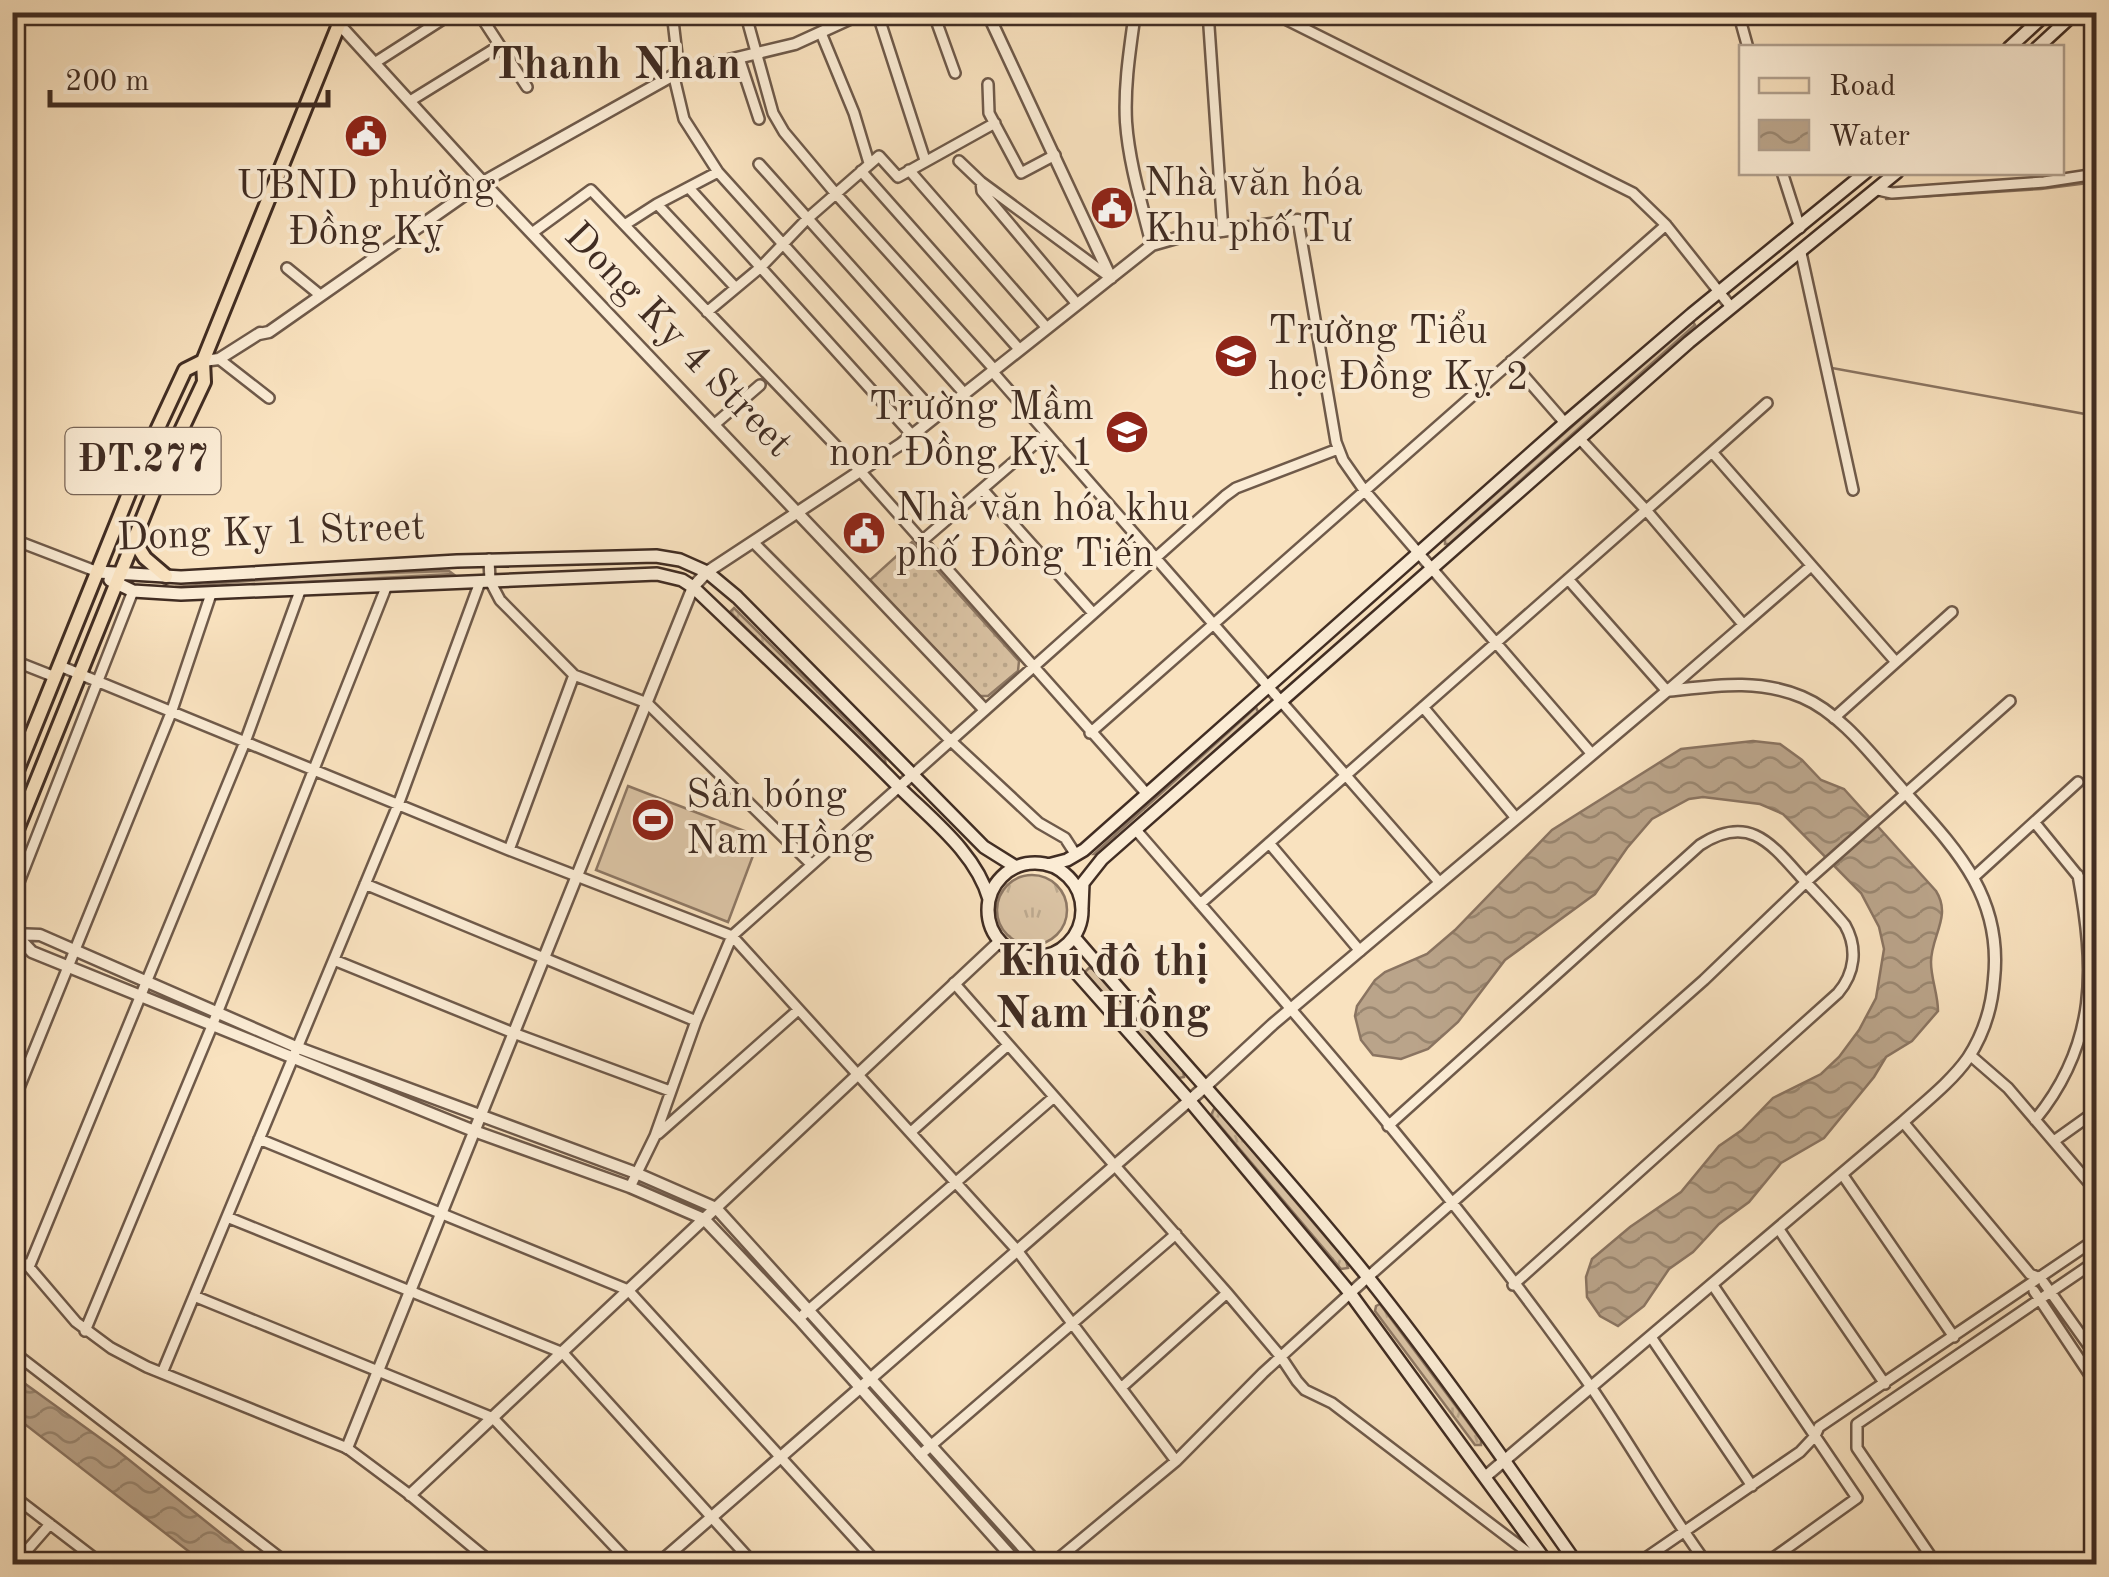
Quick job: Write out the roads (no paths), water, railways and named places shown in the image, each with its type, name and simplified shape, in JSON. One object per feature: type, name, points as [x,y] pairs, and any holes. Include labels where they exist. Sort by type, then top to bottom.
[{"type":"main road","points":[[2012,45],[2048,12]]},
{"type":"main road","points":[[2040,45],[2076,12]]},
{"type":"main road","name":"ĐT.277","points":[[12,842],[172,446],[204,382],[202,361],[342,18]]},
{"type":"main road","points":[[1048,865],[1076,855],[1565,423],[1862,175]]},
{"type":"main road","points":[[693,587],[968,858],[981,875],[988,898],[988,922],[999,942],[1024,957],[1041,958],[1058,952],[1074,937],[1080,923],[1086,877],[1136,830],[1578,438],[1894,175]]},
{"type":"main road","name":"ĐT.277","points":[[13,778],[138,471],[185,370],[202,361]]},
{"type":"main road","points":[[134,541],[144,557],[166,576]]},
{"type":"main road","name":"Dong Ky 1 Street","points":[[98,572],[119,578],[656,556],[680,560],[707,572]]},
{"type":"main road","points":[[707,572],[983,845],[1016,867]]},
{"type":"main road","name":"Dong Ky 1 Street","points":[[119,578],[134,590],[211,594],[657,574],[693,587]]},
{"type":"main road","points":[[988,898],[996,882],[1016,867],[1032,863],[1062,872],[1073,883],[1082,908]]},
{"type":"main road","points":[[1074,937],[1368,1277],[1577,1564]]},
{"type":"main road","points":[[1058,952],[1190,1100],[1350,1293],[1546,1564]]},
{"type":"street","points":[[12,17],[25,12]]},
{"type":"street","name":"Dong Ky 4 Street","points":[[328,12],[342,18],[376,62],[484,182],[984,709]]},
{"type":"street","points":[[376,62],[454,12]]},
{"type":"street","points":[[478,12],[527,86]]},
{"type":"street","points":[[672,12],[676,75],[684,119],[718,172],[938,414]]},
{"type":"street","points":[[745,12],[772,113],[836,194],[1348,774],[1440,884]]},
{"type":"street","points":[[202,361],[219,359],[265,327],[273,326],[484,182],[676,75],[795,44],[865,12]]},
{"type":"street","points":[[877,12],[925,160]]},
{"type":"street","points":[[933,12],[955,73]]},
{"type":"street","points":[[987,12],[1110,278]]},
{"type":"street","points":[[1135,12],[1126,123],[1152,245]]},
{"type":"street","points":[[1208,12],[1223,231]]},
{"type":"street","points":[[1271,12],[1633,193],[1666,225],[1731,307]]},
{"type":"street","points":[[1738,12],[1747,45]]},
{"type":"street","points":[[820,32],[854,114],[869,163]]},
{"type":"street","points":[[410,101],[499,46]]},
{"type":"street","points":[[740,58],[759,119]]},
{"type":"street","points":[[988,84],[990,113],[1020,173],[1055,155]]},
{"type":"street","points":[[707,312],[762,267],[783,242],[879,156],[898,177],[994,123]]},
{"type":"street","points":[[959,161],[981,182],[1110,278]]},
{"type":"street","points":[[759,164],[964,393]]},
{"type":"street","points":[[910,170],[1046,328]]},
{"type":"street","points":[[860,171],[1019,349]]},
{"type":"street","points":[[626,224],[718,172]]},
{"type":"street","points":[[1878,190],[1892,193],[2006,185],[2096,174]]},
{"type":"street","points":[[1783,175],[1800,228]]},
{"type":"street","points":[[981,182],[982,192],[1077,304]]},
{"type":"street","points":[[688,188],[912,436]]},
{"type":"street","points":[[532,233],[590,190],[861,472],[1146,794]]},
{"type":"street","points":[[657,204],[736,288]]},
{"type":"street","points":[[348,1448],[693,587],[707,572],[912,436],[1152,245],[1298,220],[1338,449],[1364,490],[1591,753]]},
{"type":"street","points":[[1090,733],[1666,225]]},
{"type":"street","points":[[1801,253],[1853,490]]},
{"type":"street","points":[[287,268],[320,295]]},
{"type":"street","points":[[219,359],[269,398]]},
{"type":"street","points":[[1511,361],[1565,423]]},
{"type":"street","points":[[715,424],[760,385]]},
{"type":"street","points":[[1200,904],[1767,403]]},
{"type":"street","points":[[922,541],[1046,434]]},
{"type":"street","points":[[1578,438],[1646,510],[1742,623]]},
{"type":"street","points":[[630,1187],[656,1136],[696,1021],[732,936],[1236,488],[1338,449]]},
{"type":"street","points":[[1712,452],[1896,662]]},
{"type":"street","points":[[983,490],[1092,612]]},
{"type":"street","points":[[12,540],[98,572]]},
{"type":"street","points":[[753,542],[950,740],[1040,823],[1065,838],[1076,855]]},
{"type":"street","points":[[162,1373],[398,805],[485,581],[489,560]]},
{"type":"street","points":[[658,1564],[1291,1009],[1811,566]]},
{"type":"street","points":[[1568,579],[1667,691]]},
{"type":"street","points":[[485,581],[574,675],[647,703],[811,864]]},
{"type":"street","points":[[86,1331],[387,585]]},
{"type":"street","points":[[12,900],[134,590]]},
{"type":"street","points":[[29,1267],[245,742],[300,590]]},
{"type":"street","points":[[12,1105],[171,712],[211,594]]},
{"type":"street","points":[[1834,718],[1952,612]]},
{"type":"street","points":[[12,660],[79,674],[508,850],[732,936],[1016,1249],[1176,1461]]},
{"type":"street","points":[[1688,672],[1687,682],[1696,688]]},
{"type":"street","points":[[508,850],[574,675]]},
{"type":"street","points":[[1485,1477],[1903,1122],[1970,1055],[1992,998],[1996,952],[1989,909],[1974,877],[1907,794],[1834,718],[1804,698],[1769,686],[1738,683],[1667,691]]},
{"type":"street","points":[[1052,1564],[1176,1461],[1350,1293],[1704,980],[1806,882],[2010,701]]},
{"type":"street","points":[[1424,707],[1516,818]]},
{"type":"street","points":[[1974,877],[2078,782]]},
{"type":"street","points":[[2035,823],[2096,898]]},
{"type":"street","points":[[1136,830],[1291,1009],[1514,1284],[1591,1388],[1707,1564]]},
{"type":"street","points":[[1388,1126],[1709,839],[1732,831],[1771,843],[1849,932],[1854,958],[1844,986],[1514,1284]]},
{"type":"street","points":[[1269,843],[1360,951]]},
{"type":"street","points":[[2036,1120],[2064,1080],[2085,1019],[2090,950],[2078,875]]},
{"type":"street","points":[[365,884],[696,1021]]},
{"type":"street","points":[[14,935],[40,934],[217,1013],[294,1053],[474,1131],[630,1187],[704,1219],[1018,1564]]},
{"type":"street","points":[[14,935],[32,952],[212,1026],[481,1116],[636,1173],[716,1208],[1038,1564]]},
{"type":"street","points":[[410,1495],[999,942]]},
{"type":"street","points":[[334,960],[670,1091]]},
{"type":"street","points":[[954,983],[1176,1234],[1281,1356],[1305,1390],[1332,1404],[1546,1564]]},
{"type":"street","points":[[656,1136],[798,1010]]},
{"type":"street","points":[[911,1132],[1008,1044]]},
{"type":"street","points":[[1970,1055],[2008,1088],[2096,1191]]},
{"type":"street","points":[[799,1319],[1054,1097]]},
{"type":"street","points":[[2054,1141],[2096,1111]]},
{"type":"street","points":[[1903,1122],[2036,1285],[2094,1376]]},
{"type":"street","points":[[259,1139],[628,1290],[878,1564]]},
{"type":"street","points":[[1842,1174],[1954,1338]]},
{"type":"street","points":[[227,1217],[562,1353],[754,1564]]},
{"type":"street","points":[[1778,1228],[1884,1384]]},
{"type":"street","points":[[920,1455],[1176,1234]]},
{"type":"street","points":[[1936,1564],[1857,1448],[1857,1424],[2096,1239]]},
{"type":"street","points":[[12,1254],[29,1267],[86,1331],[111,1348],[162,1373],[348,1448],[494,1564]]},
{"type":"street","points":[[2051,1292],[2096,1262]]},
{"type":"street","points":[[1712,1284],[1857,1498],[1765,1564]]},
{"type":"street","points":[[2036,1285],[2051,1292],[2096,1356]]},
{"type":"street","points":[[1638,1564],[1800,1452],[1816,1436],[1819,1427],[2036,1285]]},
{"type":"street","points":[[1122,1387],[1227,1294]]},
{"type":"street","points":[[194,1296],[494,1418],[631,1564]]},
{"type":"street","points":[[1651,1337],[1752,1486]]},
{"type":"street","points":[[12,1350],[288,1564]]},
{"type":"street","points":[[12,1494],[102,1564]]},
{"type":"street","points":[[15,1564],[50,1524]]},
{"type":"water","points":[[1753,741],[1780,744],[1821,780],[1844,789],[1936,891],[1942,909],[1931,962],[1938,1011],[1912,1041],[1886,1057],[1824,1138],[1781,1163],[1749,1202],[1669,1269],[1644,1306],[1618,1326],[1600,1316],[1587,1297],[1586,1277],[1592,1259],[1681,1192],[1719,1146],[1742,1130],[1773,1098],[1821,1074],[1859,1030],[1876,998],[1884,949],[1879,927],[1861,893],[1783,814],[1760,804],[1689,799],[1652,819],[1595,894],[1505,960],[1458,1022],[1428,1049],[1401,1059],[1373,1055],[1361,1040],[1355,1016],[1357,1006],[1385,972],[1427,954],[1455,930],[1552,830],[1681,749]]},
{"type":"water","points":[[13,1375],[118,1451],[259,1564],[205,1564],[13,1415]]},
{"type":"waterway","points":[[1886,199],[2096,182]]},
{"type":"waterway","points":[[1832,368],[2096,416]]},
{"type":"place","name":"UBND phường Đồng Kỵ","points":[[366,136]]},
{"type":"place","name":"Nhà văn hóa Khu phố Tư","points":[[1112,208]]},
{"type":"place","name":"Trường Tiểu học Đồng Kỵ 2","points":[[1236,356]]},
{"type":"place","name":"Trường Mầm non Đồng Kỵ 1","points":[[1127,432]]},
{"type":"place","name":"Nhà văn hóa khu phố Đông Tiến","points":[[864,533]]},
{"type":"place","name":"Sân bóng Nam Hồng","points":[[653,820]]},
{"type":"district","name":"Thanh Nhan","points":[[616,66]]},
{"type":"district","name":"Khu đô thị Nam Hồng","points":[[1103,989]]}]
